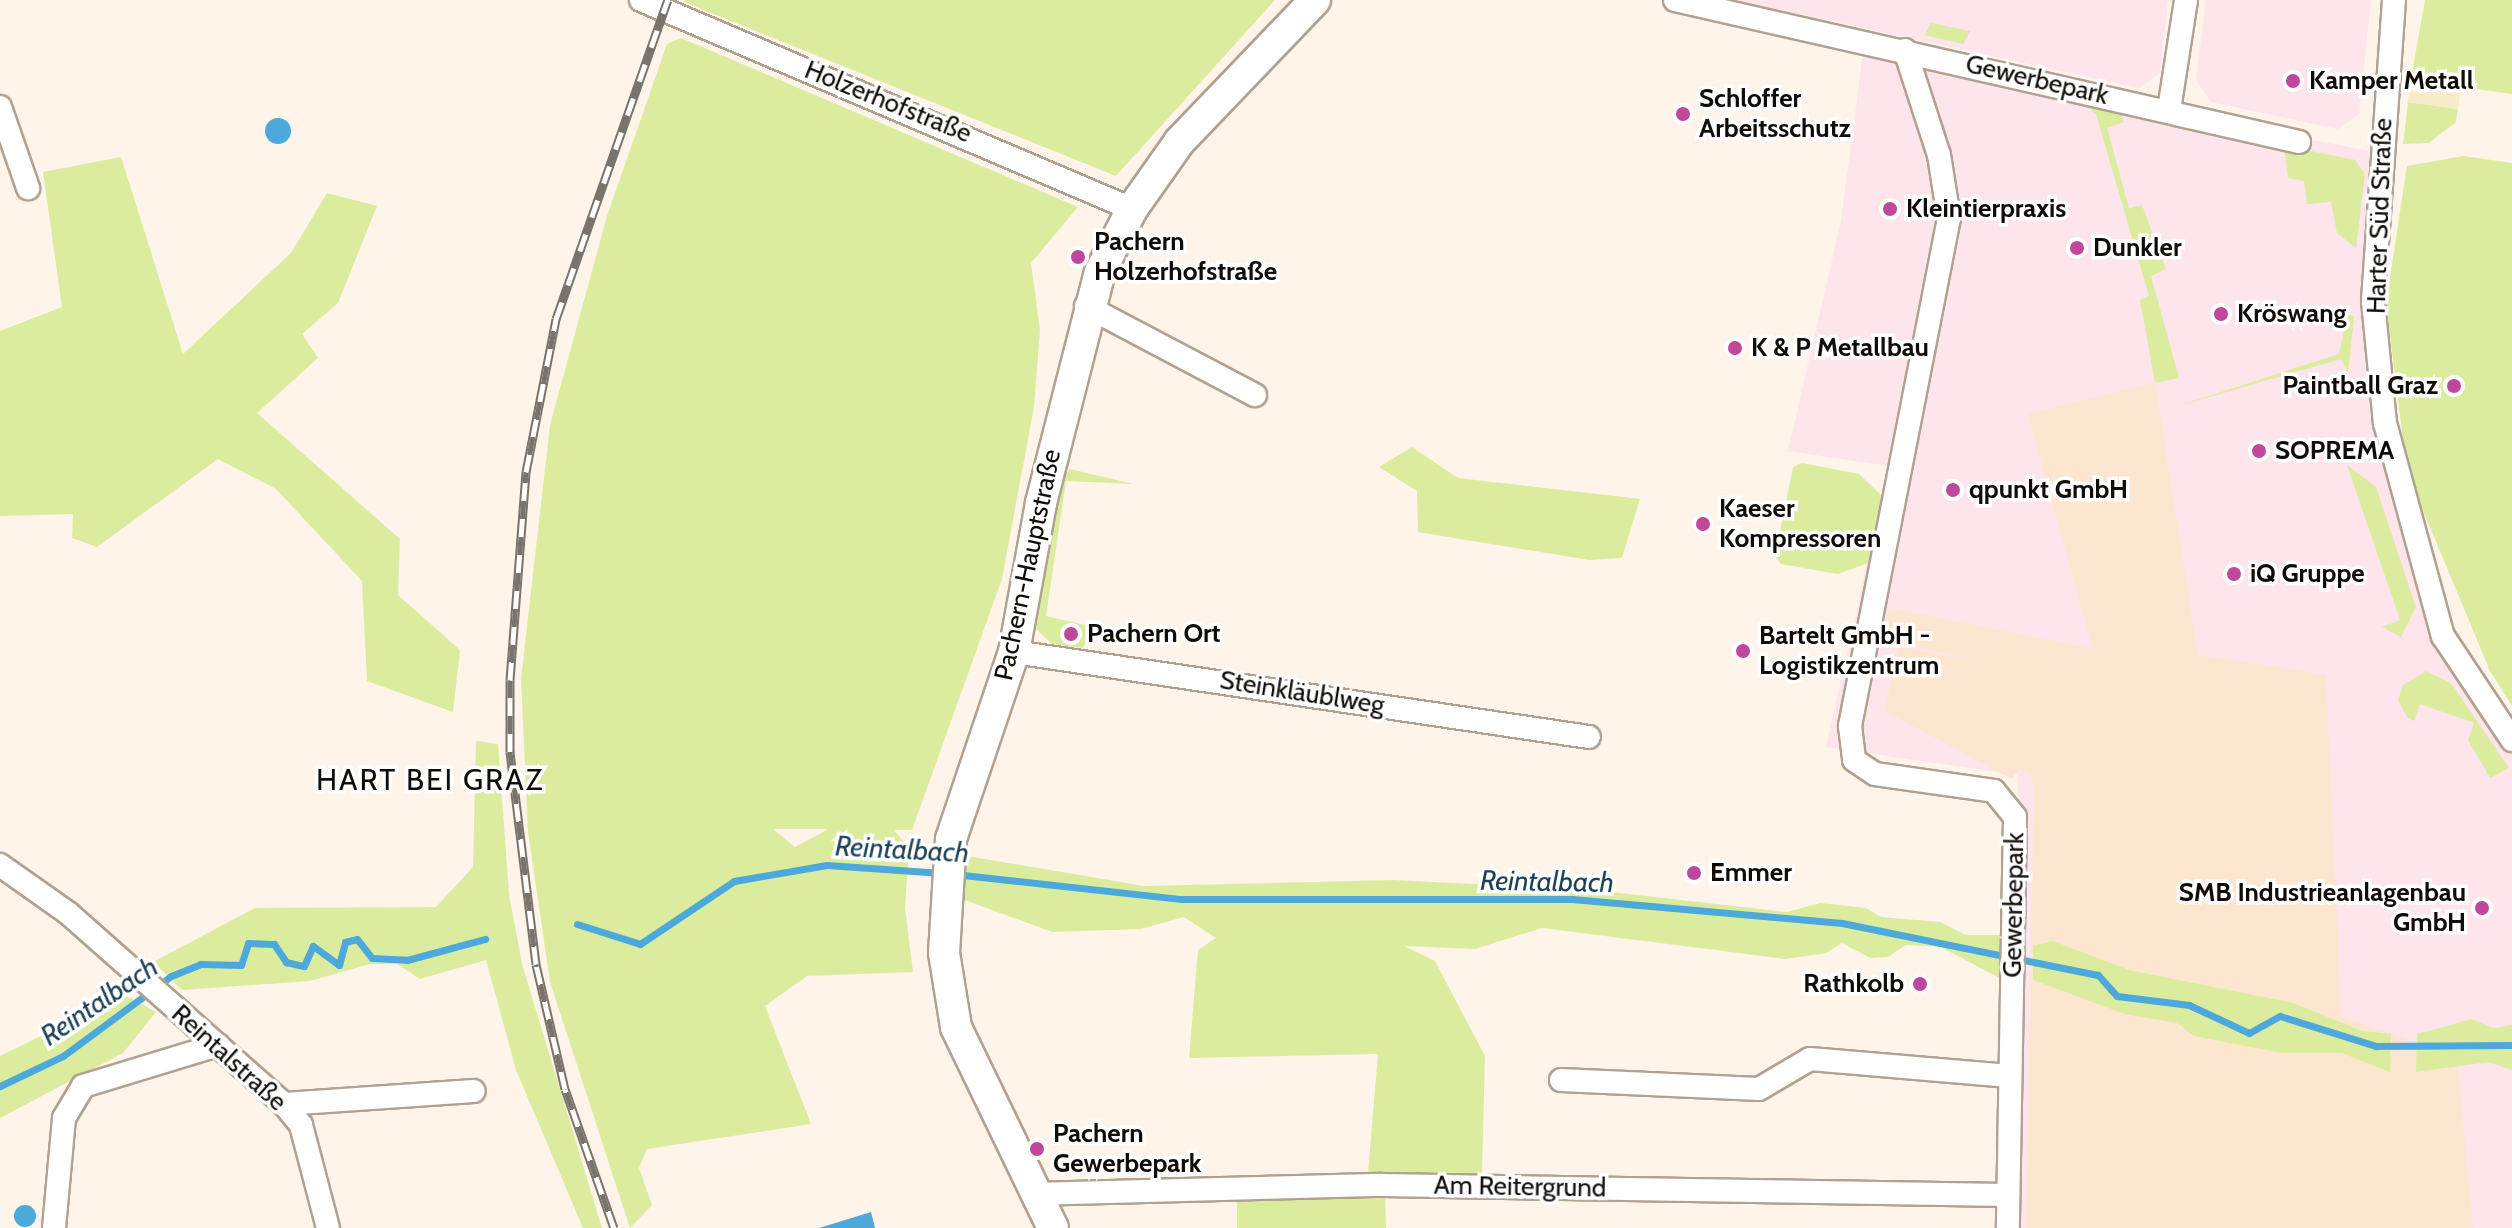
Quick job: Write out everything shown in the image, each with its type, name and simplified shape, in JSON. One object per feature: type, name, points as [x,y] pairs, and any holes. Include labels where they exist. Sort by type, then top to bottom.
[{"type":"main road","name":"Pachern-Hauptstraße","points":[[1053,1228],[1033,1194],[956,1027],[944,894],[951,839],[1014,652],[1086,306],[1132,209],[1180,141],[1315,0]]},
{"type":"street","name":"Holzerhofstraße","points":[[641,0],[1132,209]]},
{"type":"street","name":"Gewerbepark","points":[[1675,0],[2299,142]]},
{"type":"street","points":[[2169,110],[2186,0]]},
{"type":"street","name":"Harter Süd Straße","points":[[2394,0],[2373,301],[2385,423],[2443,636],[2512,740]]},
{"type":"street","name":"Gewerbepark","points":[[1905,50],[1939,155],[1949,218],[1850,726],[1854,760],[1875,774],[1994,791],[2008,800],[2015,817],[2016,935],[2009,1076],[2008,1228]]},
{"type":"street","points":[[0,107],[28,188]]},
{"type":"street","points":[[1086,306],[1255,395]]},
{"type":"street","name":"Steinkläublweg","points":[[1014,652],[1589,737]]},
{"type":"street","name":"Reintalstraße","points":[[0,865],[68,913],[284,1104],[301,1125],[328,1228]]},
{"type":"street","points":[[54,1228],[64,1118],[83,1086],[218,1045]]},
{"type":"street","points":[[1561,1080],[1759,1089],[1810,1059],[2009,1076]]},
{"type":"street","points":[[284,1104],[474,1091]]},
{"type":"street","name":"Am Reitergrund","points":[[1033,1194],[1395,1185],[2007,1195]]},
{"type":"shaded area","points":[[1735,0],[2168,0],[2160,73],[2139,88]]},
{"type":"shaded area","points":[[2206,0],[2371,0],[2359,114],[2338,129],[2211,102],[2196,80]]},
{"type":"shaded area","points":[[1863,52],[2380,153],[2385,423],[2443,636],[2512,740],[2512,1228],[2017,1228],[2018,775],[1826,747],[1889,466],[1788,451],[1841,221]]},
{"type":"shaded area","points":[[2155,383],[2198,655],[2326,675],[2341,1017],[2457,1056],[2473,1228],[2026,1228],[2034,785],[2030,773],[2018,770],[2012,779],[1885,711],[1898,646],[2027,671],[1885,641],[1889,608],[2093,649],[2028,414]]},
{"type":"green space","points":[[685,0],[1275,0],[1116,176],[684,2]]},
{"type":"green space","points":[[2425,0],[2512,0],[2512,94],[2411,79]]},
{"type":"green space","points":[[1931,23],[1970,31],[1963,44],[1925,35]]},
{"type":"green space","points":[[681,38],[1078,207],[1031,263],[1040,330],[1034,407],[1002,579],[912,830],[894,830],[909,848],[905,908],[913,972],[807,976],[765,1006],[811,1124],[647,1149],[639,1168],[652,1205],[630,1228],[550,982],[528,832],[521,679],[550,425],[607,216],[667,44]],"holes":[[[773,829],[826,829],[795,847]]]},
{"type":"green space","points":[[2081,101],[2121,114],[2124,122],[2107,128],[2129,208],[2142,205],[2166,269],[2151,276],[2179,378],[2155,383],[2140,300],[2149,296],[2096,114]]},
{"type":"green space","points":[[2408,102],[2458,109],[2456,122],[2429,143],[2403,144]]},
{"type":"green space","points":[[2257,140],[2355,160],[2365,174],[2356,248],[2337,233],[2331,202],[2307,204],[2304,181],[2288,178],[2285,152]]},
{"type":"green space","name":"Paintball Graz","points":[[2464,156],[2512,163],[2512,706],[2490,671],[2407,472],[2386,303],[2407,166]]},
{"type":"green space","points":[[121,157],[183,354],[291,253],[327,193],[377,206],[338,303],[302,334],[318,358],[257,413],[400,539],[398,595],[460,650],[453,712],[367,681],[362,581],[276,489],[218,459],[97,547],[72,538],[73,514],[0,516],[0,331],[62,307],[43,172]]},
{"type":"green space","points":[[2348,313],[2354,317],[2348,373],[2341,359],[2178,406],[2339,354]]},
{"type":"green space","points":[[1412,447],[1458,478],[1640,499],[1622,558],[1589,560],[1418,532],[1417,491],[1379,467]]},
{"type":"green space","points":[[1802,463],[1859,474],[1882,496],[1871,562],[1838,574],[1781,564],[1775,556],[1793,467]]},
{"type":"green space","points":[[2347,465],[2376,487],[2416,607],[2401,637],[2382,627],[2400,620]]},
{"type":"green space","points":[[1070,469],[1133,484],[1066,481],[1046,616],[1085,625],[1090,639],[1082,648],[1052,644],[1036,629],[1060,481]]},
{"type":"green space","points":[[2426,671],[2451,683],[2509,768],[2490,778],[2468,740],[2474,723],[2420,704],[2414,721],[2407,717],[2398,700],[2403,685]]},
{"type":"green space","points":[[476,741],[498,744],[509,894],[522,964],[602,1228],[583,1228],[516,1070],[486,960],[420,979],[397,964],[370,964],[310,981],[182,990],[153,962],[255,908],[436,907],[473,867]]},
{"type":"green space","points":[[967,856],[1144,886],[1393,880],[1593,890],[1787,912],[1820,903],[1866,908],[1881,917],[1940,922],[1966,935],[2002,935],[2001,979],[1941,947],[1906,945],[1888,957],[1870,958],[1842,943],[1826,953],[1785,959],[1542,928],[1475,949],[1404,946],[1435,961],[1485,1056],[1482,1173],[1368,1173],[1378,1054],[1189,1058],[1198,950],[1216,938],[1184,917],[1141,929],[1052,932],[962,899]]},
{"type":"green space","points":[[2053,941],[2129,970],[2293,1003],[2362,1031],[2391,1034],[2390,1072],[2342,1053],[2282,1053],[2194,1036],[2177,1023],[2128,1015],[2033,980],[2033,946]]},
{"type":"green space","points":[[125,995],[156,1012],[123,1053],[0,1118],[0,1056]]},
{"type":"green space","points":[[2472,1019],[2494,1028],[2512,1025],[2512,1070],[2489,1062],[2416,1072],[2417,1034]]},
{"type":"green space","points":[[1385,1194],[1386,1228],[1237,1228],[1237,1199]]},
{"type":"sand","points":[[2411,79],[2461,87],[2458,109],[2408,102]]},
{"type":"water","points":[[278,118],[287,122],[291,131],[287,140],[278,144],[269,140],[265,131],[269,122]]},
{"type":"water","points":[[25,1205],[33,1208],[36,1216],[33,1224],[25,1227],[17,1224],[14,1216],[17,1208]]},
{"type":"water","points":[[871,1212],[875,1228],[819,1228]]},
{"type":"waterway","name":"Reintalbach","points":[[577,924],[640,944],[734,881],[827,865],[942,873]]},
{"type":"waterway","name":"Reintalbach","points":[[954,874],[1182,899],[1572,899],[1842,923],[2098,975],[2117,996],[2189,1005],[2249,1033],[2280,1016],[2376,1046],[2512,1045]]},
{"type":"waterway","name":"Reintalbach","points":[[0,1086],[63,1056],[171,976],[200,964],[241,965],[248,943],[274,944],[286,962],[304,966],[313,946],[339,965],[345,942],[357,939],[372,958],[407,960],[485,939]]},
{"type":"railway","points":[[614,1228],[565,1089],[536,964],[510,752],[510,680],[526,472],[556,319],[668,0]]},
{"type":"place","name":"Kamper Metall","points":[[2293,81]]},
{"type":"place","name":"Schloffer Arbeitsschutz","points":[[1683,114]]},
{"type":"place","name":"Kleintierpraxis","points":[[1890,209]]},
{"type":"place","name":"Dunkler","points":[[2077,248]]},
{"type":"place","name":"Pachern Holzerhofstraße","points":[[1078,257]]},
{"type":"place","name":"Kröswang","points":[[2221,314]]},
{"type":"place","name":"K & P Metallbau","points":[[1735,348]]},
{"type":"place","name":"Paintball Graz","points":[[2454,386]]},
{"type":"place","name":"SOPREMA","points":[[2259,451]]},
{"type":"place","name":"qpunkt GmbH","points":[[1953,490]]},
{"type":"place","name":"Kaeser Kompressoren","points":[[1703,524]]},
{"type":"place","name":"iQ Gruppe","points":[[2234,574]]},
{"type":"place","name":"Pachern Ort","points":[[1071,634]]},
{"type":"place","name":"Bartelt GmbH - Logistikzentrum","points":[[1743,651]]},
{"type":"place","name":"Emmer","points":[[1694,873]]},
{"type":"place","name":"SMB Industrieanlagenbau GmbH","points":[[2482,908]]},
{"type":"place","name":"Rathkolb","points":[[1920,984]]},
{"type":"place","name":"Pachern Gewerbepark","points":[[1037,1149]]},
{"type":"district","name":"HART BEI GRAZ","points":[[430,780]]}]
